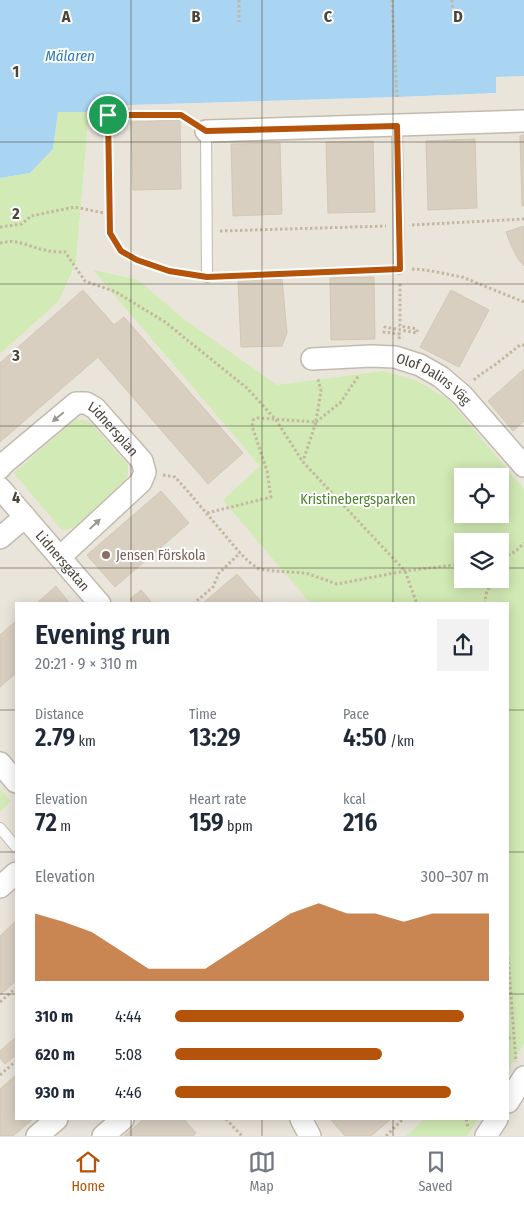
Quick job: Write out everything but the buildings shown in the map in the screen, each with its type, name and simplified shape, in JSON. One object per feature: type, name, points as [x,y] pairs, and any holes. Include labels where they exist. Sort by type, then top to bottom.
[{"type":"street","points":[[206,131],[524,121]]},
{"type":"street","name":"Olof Dalins Väg","points":[[315,369],[371,356],[395,357],[420,365],[441,377],[462,395],[524,466]]},
{"type":"street","name":"Lidnersplan","points":[[0,468],[76,403],[86,403],[95,408],[142,461],[145,472],[141,482],[60,557]]},
{"type":"street","points":[[0,488],[25,517],[0,538]]},
{"type":"street","name":"Lidnersgatan","points":[[25,517],[98,602]]},
{"type":"street","points":[[0,763],[15,781]]},
{"type":"street","points":[[0,887],[15,875]]},
{"type":"street","points":[[509,1099],[520,1070]]},
{"type":"street","points":[[37,1136],[56,1120]]},
{"type":"street","points":[[103,1136],[122,1120]]},
{"type":"street","points":[[302,1120],[310,1136]]},
{"type":"street","points":[[486,1136],[496,1120]]},
{"type":"lane","points":[[397,126],[400,269]]},
{"type":"lane","points":[[206,131],[207,277]]},
{"type":"lane","points":[[0,828],[15,847]]},
{"type":"path","points":[[239,0],[239,22]]},
{"type":"path","points":[[392,0],[397,97]]},
{"type":"path","points":[[452,0],[453,16]]},
{"type":"path","points":[[206,131],[181,115],[108,115],[110,233],[121,251],[137,260],[169,271],[207,277],[400,269],[426,270],[462,277],[524,302]]},
{"type":"path","points":[[0,227],[22,224],[31,216],[75,207],[109,214]]},
{"type":"path","points":[[207,231],[524,219]]},
{"type":"path","points":[[0,243],[8,241],[22,242],[44,250],[66,252],[85,281],[116,292],[165,322],[248,389],[276,420],[303,462],[405,572],[416,602]]},
{"type":"path","points":[[400,269],[400,326],[417,329],[417,333],[384,327],[384,332],[400,334]]},
{"type":"path","points":[[477,377],[524,344]]},
{"type":"path","points":[[303,462],[316,422],[322,391],[315,369]]},
{"type":"path","points":[[206,513],[271,497],[267,471],[252,426],[253,420],[258,418],[316,422],[341,402],[362,370]]},
{"type":"path","points":[[175,477],[240,553],[260,569],[306,573],[336,584],[454,565]]},
{"type":"path","points":[[509,554],[524,543]]},
{"type":"path","points":[[195,602],[213,587],[219,573],[240,553]]},
{"type":"path","points":[[485,602],[488,588]]},
{"type":"path","points":[[509,970],[514,1038],[520,1070]]},
{"type":"path","points":[[0,1002],[15,989]]},
{"type":"path","points":[[509,1038],[514,1038]]},
{"type":"path","points":[[0,1075],[15,1062]]},
{"type":"path","points":[[227,1120],[242,1136]]},
{"type":"path","points":[[386,1136],[403,1120]]},
{"type":"shaded area","points":[[524,76],[524,1136],[0,1136],[0,812],[11,801],[0,788],[0,354],[59,301],[76,264],[89,112],[96,106],[496,93],[496,77]]},
{"type":"green space","points":[[58,112],[89,112],[76,263],[59,301],[0,354],[0,178],[30,173],[53,149]]},
{"type":"green space","name":"Kristinebergsparken","points":[[93,270],[138,280],[185,320],[277,385],[384,371],[417,381],[449,400],[506,468],[454,468],[454,523],[509,523],[509,471],[524,489],[524,1043],[509,1069],[509,602],[309,602],[223,500],[260,466]]},
{"type":"green space","points":[[76,419],[89,421],[128,465],[128,474],[125,481],[74,527],[67,530],[61,529],[14,473]]},
{"type":"green space","points":[[0,788],[11,801],[0,812]]},
{"type":"green space","points":[[424,1120],[477,1120],[467,1136],[406,1136]]},
{"type":"water","name":"Mälaren","points":[[0,0],[524,0],[524,76],[496,77],[496,93],[96,106],[89,112],[58,112],[53,149],[30,173],[0,178]]},
{"type":"place","name":"Jensen Förskola","points":[[106,555]]},
{"type":"route","points":[[108,115],[181,115],[206,131],[397,126],[400,269],[207,277],[169,271],[137,260],[121,251],[110,233],[108,115]]}]
